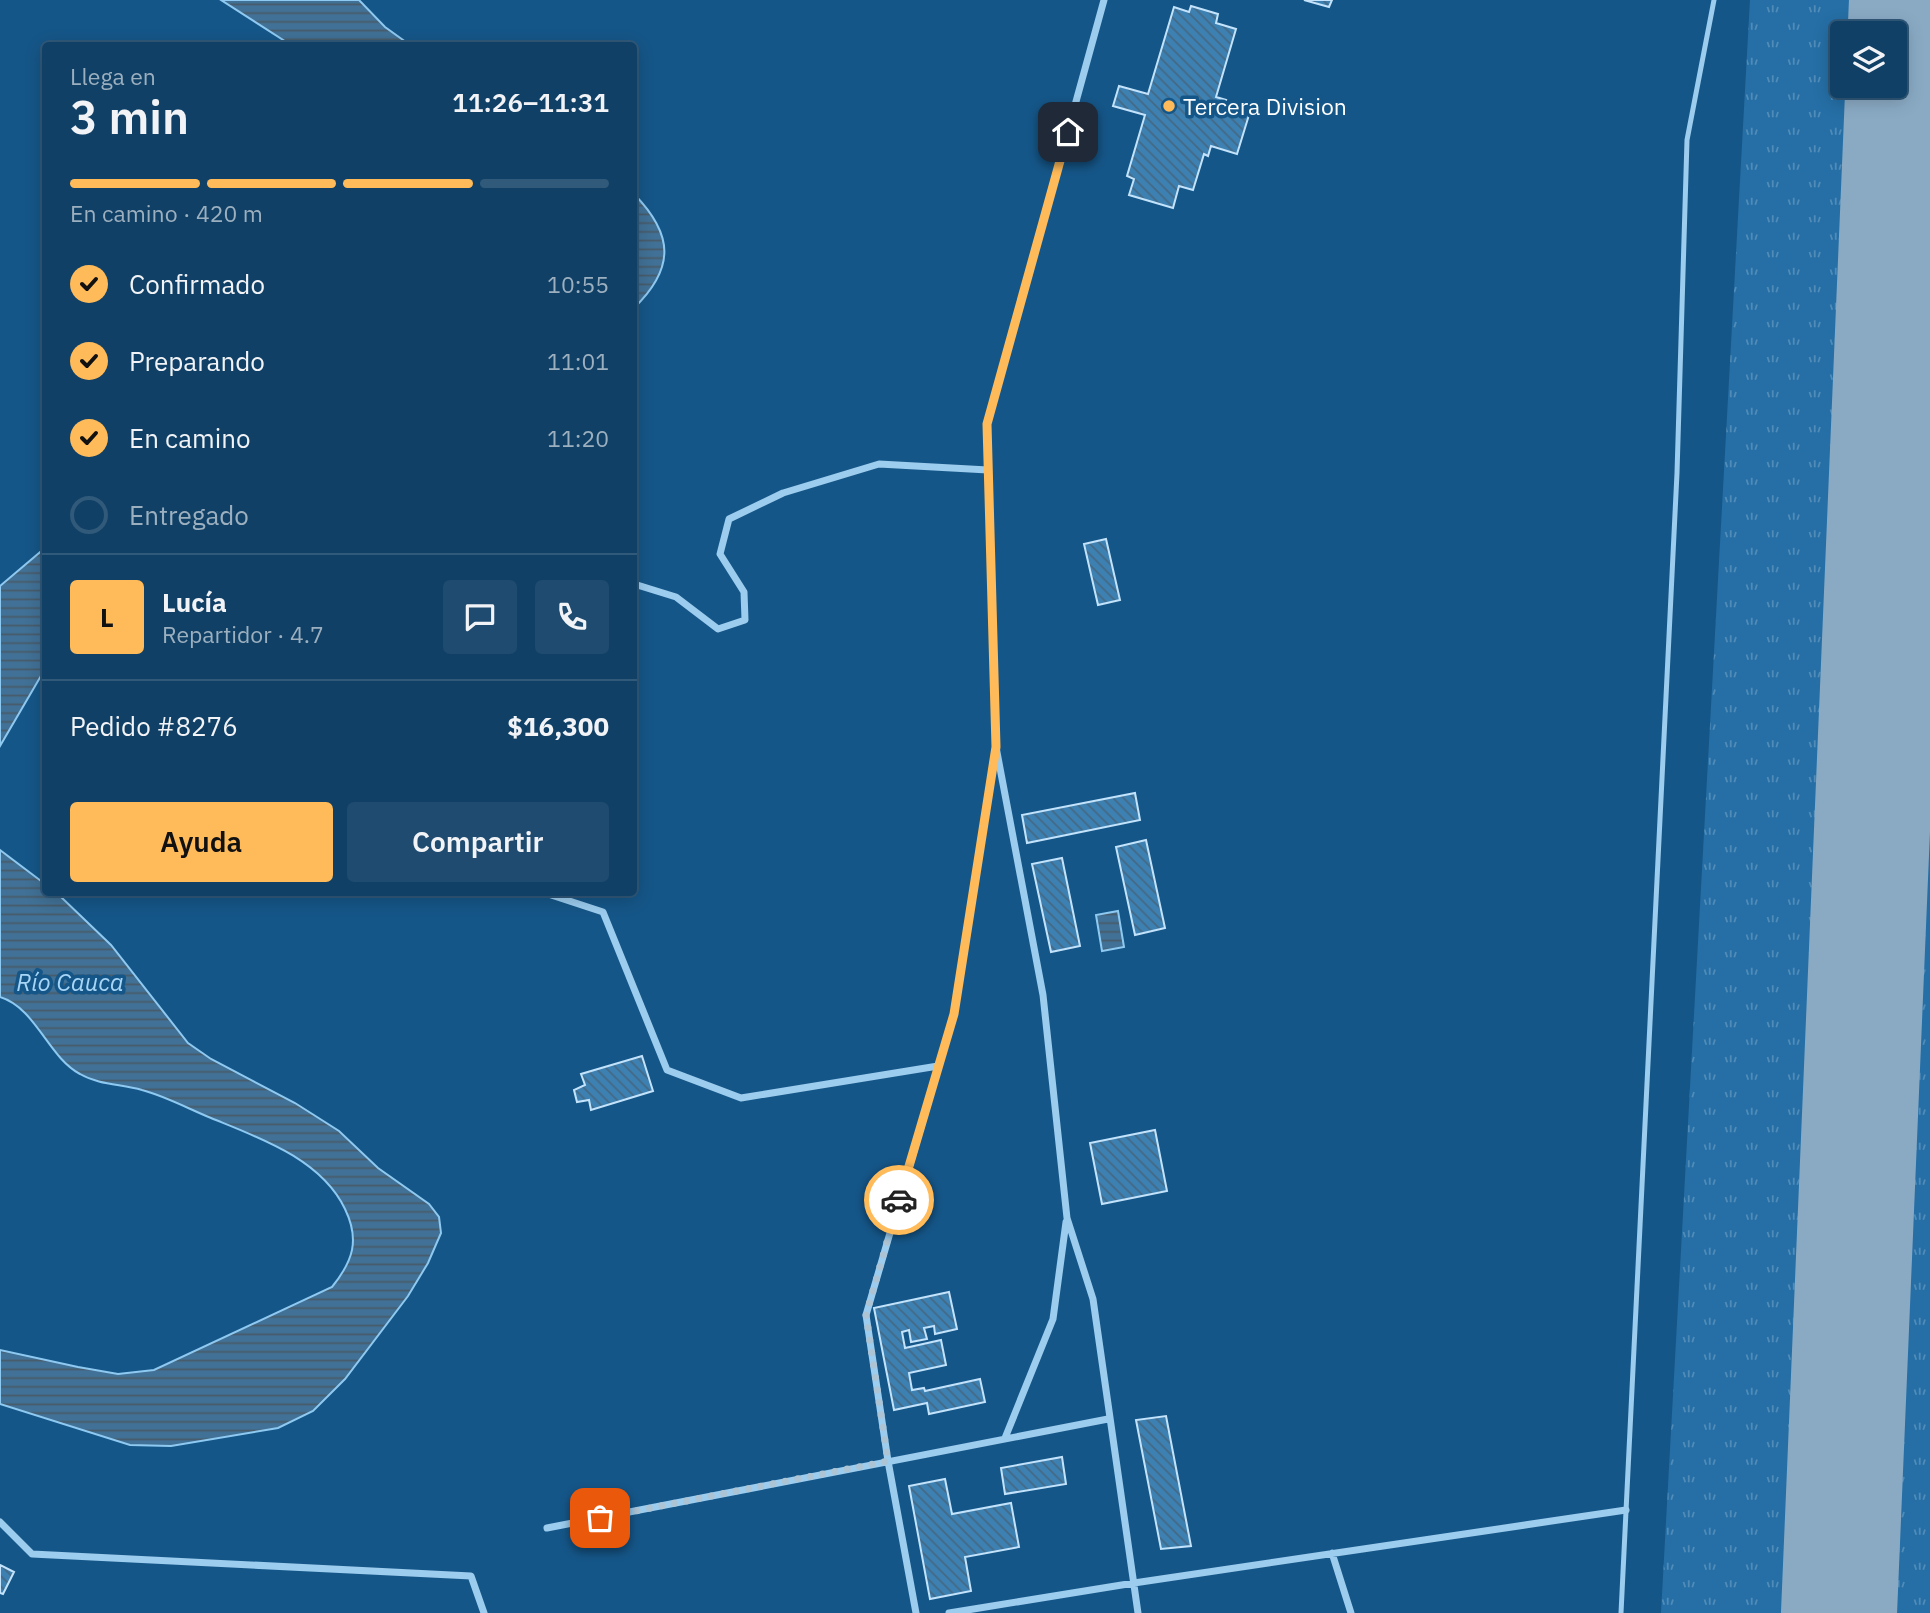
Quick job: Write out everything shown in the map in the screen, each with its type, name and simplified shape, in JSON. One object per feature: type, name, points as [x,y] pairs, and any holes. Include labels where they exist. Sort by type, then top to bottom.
[{"type":"street","points":[[1104,0],[987,424],[996,747],[1043,995],[1067,1217],[1093,1299],[1108,1419],[1138,1613]]},
{"type":"street","points":[[637,585],[677,597],[718,629],[744,620],[744,592],[720,554],[729,519],[783,493],[879,464],[988,470]]},
{"type":"street","points":[[916,1613],[888,1461],[866,1315],[954,1014],[996,747]]},
{"type":"street","points":[[554,896],[603,912],[667,1070],[741,1098],[939,1066]]},
{"type":"street","points":[[1004,1438],[1053,1319],[1067,1217]]},
{"type":"street","points":[[547,1528],[1108,1419]]},
{"type":"street","points":[[949,1613],[1626,1510]]},
{"type":"street","points":[[0,1522],[32,1554],[471,1577],[484,1613]]},
{"type":"street","points":[[1332,1553],[1351,1613]]},
{"type":"lane","points":[[1621,1613],[1677,473],[1687,140],[1714,0]]},
{"type":"green space","points":[[1750,0],[1867,0],[1866,21],[1830,21],[1830,98],[1862,98],[1792,1613],[1661,1613]]},
{"type":"green space","points":[[1930,799],[1930,1613],[1893,1613]]},
{"type":"water","points":[[221,0],[359,0],[385,27],[406,42],[286,42]]},
{"type":"water","points":[[637,197],[657,223],[664,251],[663,265],[637,305]]},
{"type":"water","points":[[42,551],[42,674],[0,746],[0,586]]},
{"type":"water","name":"Río Cauca","points":[[0,850],[42,882],[42,896],[60,896],[111,945],[188,1043],[211,1059],[295,1103],[339,1131],[378,1168],[429,1204],[439,1217],[441,1233],[428,1263],[408,1296],[345,1379],[313,1411],[278,1428],[171,1446],[130,1445],[0,1404],[0,1350],[118,1374],[154,1370],[332,1287],[345,1268],[353,1240],[345,1209],[321,1176],[305,1164],[269,1142],[159,1096],[80,1074],[59,1056],[23,1011],[0,997]]},
{"type":"water","points":[[1118,911],[1124,947],[1102,951],[1096,915]]},
{"type":"building","points":[[1304,0],[1332,0],[1329,7]]},
{"type":"building","name":"Tercera Division","points":[[1191,6],[1218,14],[1216,23],[1236,29],[1216,97],[1226,100],[1223,107],[1249,115],[1237,154],[1211,146],[1208,156],[1204,154],[1193,190],[1179,186],[1173,208],[1129,195],[1134,179],[1127,176],[1145,115],[1113,106],[1119,86],[1148,94],[1174,7],[1189,12]]},
{"type":"building","points":[[1106,539],[1120,600],[1098,605],[1084,544]]},
{"type":"building","points":[[1135,793],[1140,820],[1027,843],[1022,815]]},
{"type":"building","points":[[1146,840],[1165,928],[1135,935],[1116,847]]},
{"type":"building","points":[[1062,858],[1080,946],[1051,952],[1032,864]]},
{"type":"building","points":[[642,1056],[653,1091],[591,1110],[589,1100],[577,1102],[574,1090],[585,1085],[581,1074]]},
{"type":"building","points":[[1155,1130],[1167,1191],[1102,1204],[1090,1143]]},
{"type":"building","points":[[949,1292],[957,1329],[935,1334],[934,1326],[924,1328],[927,1339],[911,1342],[909,1330],[902,1332],[905,1348],[941,1340],[946,1365],[909,1373],[912,1390],[924,1388],[925,1391],[980,1379],[985,1402],[929,1414],[927,1403],[894,1410],[874,1308]]},
{"type":"building","points":[[1166,1416],[1191,1546],[1161,1549],[1136,1420]]},
{"type":"building","points":[[1062,1457],[1066,1484],[1005,1494],[1001,1468]]},
{"type":"building","points":[[945,1479],[952,1514],[1011,1503],[1019,1547],[965,1557],[971,1591],[930,1599],[909,1486]]},
{"type":"building","points":[[0,1565],[14,1572],[3,1594],[0,1593]]},
{"type":"taxiway","points":[[1891,415],[1905,448],[1930,475]]},
{"type":"taxiway","points":[[1884,583],[1903,522],[1910,512],[1930,495]]},
{"type":"runway","points":[[1839,1613],[1907,0]]},
{"type":"way so far","points":[[600,1518],[888,1461],[866,1315],[899,1200]]},
{"type":"place","name":"Tercera Division","points":[[1169,106]]},
{"type":"route","points":[[899,1200],[954,1014],[996,747],[987,424],[1068,132]]}]
